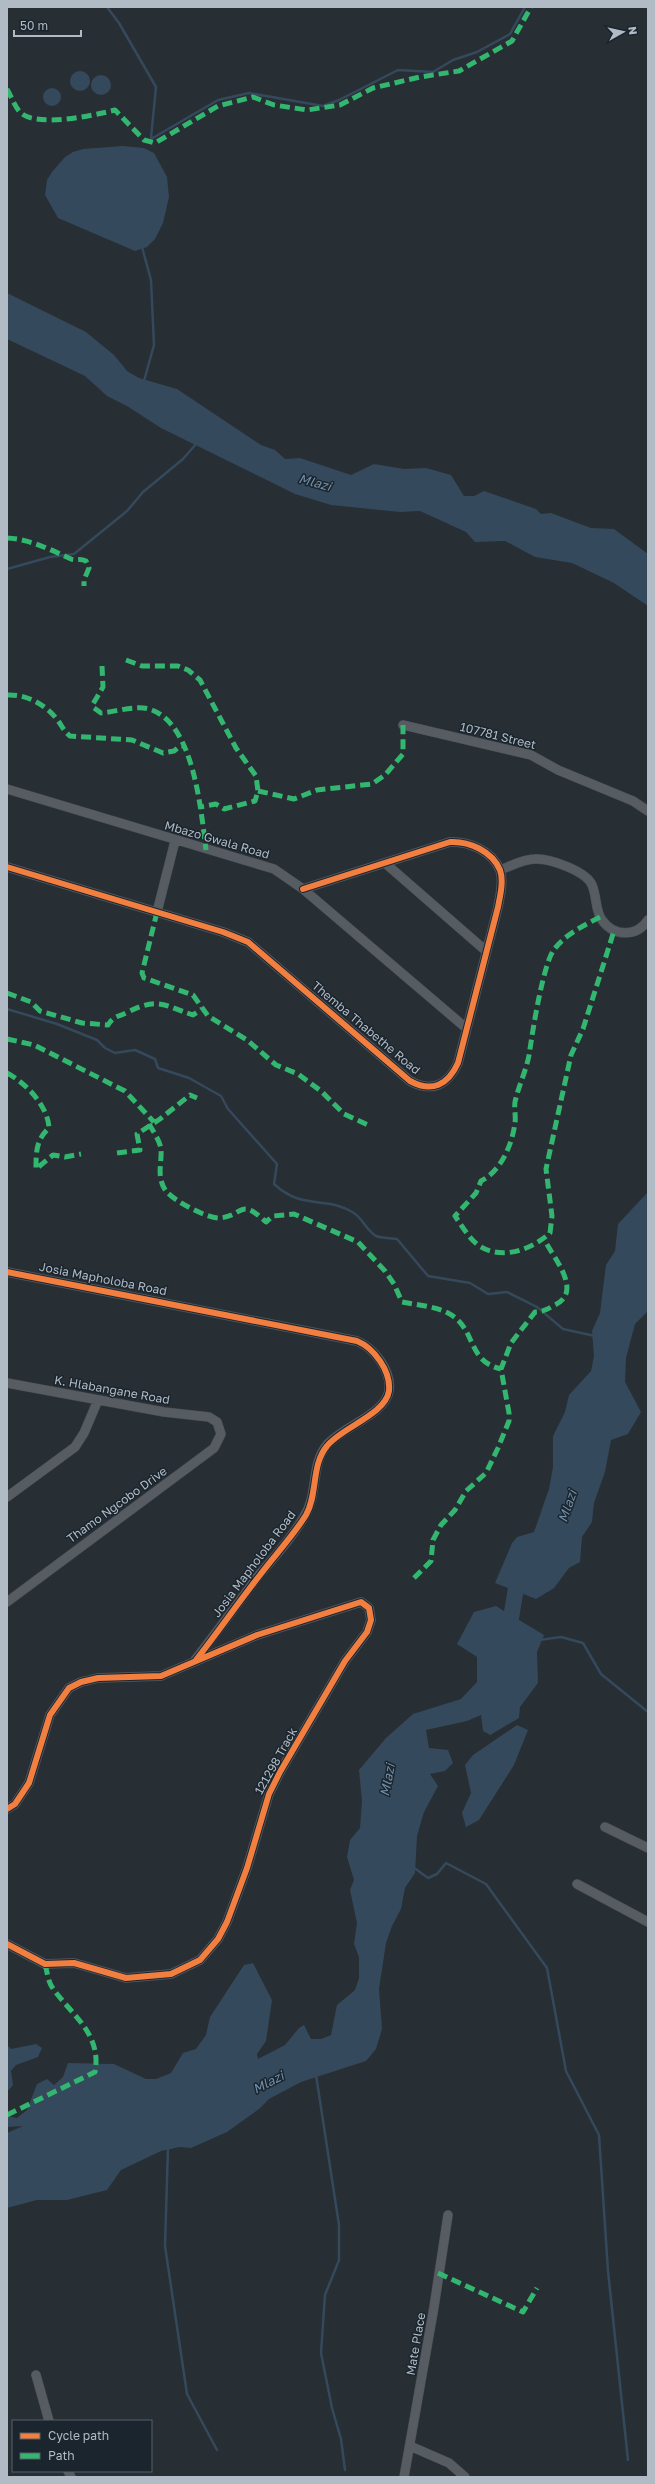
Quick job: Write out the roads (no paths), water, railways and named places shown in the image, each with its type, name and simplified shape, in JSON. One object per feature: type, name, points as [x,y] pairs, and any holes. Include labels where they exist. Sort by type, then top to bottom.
[{"type":"street","name":"107781 Street","points":[[404,725],[534,756],[558,770],[633,801],[648,811]]},
{"type":"street","name":"Mbazo Gwala Road","points":[[7,789],[175,841],[274,869],[303,889],[466,1028]]},
{"type":"street","points":[[157,912],[175,841]]},
{"type":"street","points":[[303,889],[437,845],[458,841],[480,849],[490,856],[500,870],[534,858],[553,862],[581,874],[590,881],[600,918],[611,929],[625,934],[633,932],[648,920]]},
{"type":"street","points":[[385,863],[486,951]]},
{"type":"street","name":"Themba Thabethe Road","points":[[7,867],[223,932],[248,942],[388,1064],[420,1086],[435,1088],[449,1079],[458,1064],[501,894],[502,881],[500,870]]},
{"type":"street","name":"Josia Mapholoba Road","points":[[7,1272],[357,1341],[373,1352],[386,1373],[389,1391],[385,1401],[372,1414],[342,1432],[325,1448],[320,1457],[306,1514],[195,1661]]},
{"type":"street","name":"K. Hlabangane Road","points":[[7,1383],[164,1412],[198,1414],[213,1419]]},
{"type":"street","points":[[7,1497],[75,1447],[84,1433],[98,1400]]},
{"type":"street","name":"Thamo Ngcobo Drive","points":[[7,1602],[214,1448],[219,1442],[221,1432],[220,1426],[213,1419]]},
{"type":"street","name":"121298 Track","points":[[7,1944],[45,1964],[74,1963],[126,1978],[170,1974],[200,1960],[218,1939],[227,1922],[247,1868],[264,1807],[280,1772],[345,1661],[367,1632],[370,1624],[370,1612],[364,1603],[353,1604],[257,1635],[195,1661]]},
{"type":"street","points":[[7,1809],[15,1804],[30,1783],[50,1715],[69,1688],[81,1682],[98,1678],[156,1677],[195,1661]]},
{"type":"street","points":[[605,1827],[648,1848]]},
{"type":"street","points":[[577,1884],[648,1922]]},
{"type":"street","name":"Mate Place","points":[[404,2477],[434,2307],[448,2215]]},
{"type":"street","points":[[36,2375],[48,2420]]},
{"type":"street","points":[[410,2446],[449,2463],[465,2477]]},
{"type":"water","points":[[80,71],[87,74],[90,81],[87,88],[80,91],[73,88],[70,81],[73,74]]},
{"type":"water","points":[[101,75],[108,78],[111,85],[108,92],[101,95],[94,92],[91,85],[94,78]]},
{"type":"water","points":[[52,88],[58,91],[61,97],[58,103],[52,106],[46,103],[43,97],[46,91]]},
{"type":"water","points":[[123,146],[144,148],[154,153],[167,177],[169,197],[163,223],[155,239],[147,247],[135,251],[58,218],[45,195],[47,180],[65,157],[73,152],[83,149]]},
{"type":"water","points":[[7,293],[86,332],[114,355],[127,371],[139,378],[177,389],[261,445],[275,450],[285,459],[300,458],[351,475],[374,464],[404,469],[426,468],[451,475],[464,496],[474,496],[484,491],[536,509],[541,514],[551,513],[591,528],[614,529],[648,554],[648,606],[614,583],[572,563],[535,557],[505,541],[475,542],[466,532],[420,511],[400,512],[331,505],[295,494],[161,428],[127,406],[107,396],[85,376],[7,339]]},
{"type":"water","points":[[648,1192],[648,1311],[635,1324],[626,1358],[625,1382],[641,1412],[628,1434],[611,1440],[605,1472],[594,1503],[592,1522],[582,1537],[580,1562],[569,1568],[554,1588],[536,1599],[495,1583],[512,1543],[517,1537],[534,1532],[549,1489],[553,1467],[553,1436],[565,1412],[569,1395],[591,1371],[594,1356],[592,1331],[600,1313],[606,1265],[615,1251],[618,1224]]},
{"type":"water","points":[[496,1606],[544,1635],[537,1652],[538,1683],[520,1707],[519,1718],[490,1735],[483,1731],[481,1715],[467,1721],[426,1730],[429,1748],[448,1750],[453,1763],[445,1771],[430,1774],[438,1786],[424,1812],[417,1836],[415,1873],[405,1888],[401,1909],[392,1926],[386,1943],[379,1989],[382,2029],[376,2049],[366,2061],[301,2082],[269,2099],[259,2109],[227,2132],[191,2148],[180,2147],[161,2151],[121,2170],[107,2190],[67,2200],[37,2200],[7,2208],[7,2133],[23,2126],[7,2127],[7,2116],[17,2118],[27,2110],[37,2084],[47,2079],[54,2085],[63,2077],[68,2063],[114,2064],[146,2079],[156,2079],[171,2073],[183,2053],[196,2049],[206,2035],[210,2017],[244,1965],[253,1963],[272,2000],[266,2041],[257,2054],[258,2059],[285,2045],[299,2028],[304,2025],[311,2039],[321,2039],[331,2035],[337,2005],[355,1990],[359,1978],[359,1957],[354,1944],[357,1923],[350,1890],[354,1880],[347,1857],[350,1840],[360,1828],[362,1801],[359,1770],[386,1738],[413,1714],[461,1699],[477,1682],[477,1657],[457,1644],[474,1612]]},
{"type":"water","points":[[517,1725],[528,1730],[514,1765],[479,1820],[466,1827],[462,1813],[471,1793],[465,1765],[473,1755]]},
{"type":"water","points":[[36,2044],[42,2048],[38,2057],[16,2065],[11,2071],[13,2085],[7,2092],[7,2045],[11,2049]]},
{"type":"waterway","points":[[107,7],[119,23],[156,87],[151,138]]},
{"type":"waterway","points":[[151,139],[218,100],[249,93],[323,106],[339,100],[398,70],[433,72],[453,60],[477,52],[510,34],[525,7]]},
{"type":"waterway","points":[[142,247],[151,280],[154,345],[144,381]]},
{"type":"waterway","points":[[7,569],[50,557],[74,554],[127,511],[143,492],[183,459],[196,444]]},
{"type":"waterway","points":[[7,1009],[57,1024],[97,1040],[105,1048],[115,1053],[135,1050],[155,1059],[158,1068],[189,1078],[221,1096],[228,1109],[277,1164],[274,1184],[295,1197],[334,1205],[354,1213],[376,1236],[397,1239],[428,1276],[470,1283],[488,1294],[507,1292],[537,1307],[563,1329],[595,1336]]},
{"type":"waterway","name":"Mlazi","points":[[508,1636],[516,1588],[528,1574]]},
{"type":"waterway","points":[[539,1640],[561,1637],[583,1643],[601,1674],[648,1712]]},
{"type":"waterway","points":[[413,1867],[428,1878],[437,1874],[446,1863],[486,1884],[547,1968],[566,2071],[599,2135],[608,2271],[628,2460]]},
{"type":"waterway","points":[[316,2075],[339,2225],[339,2260],[325,2295],[321,2353],[332,2408],[341,2439],[345,2470]]},
{"type":"waterway","points":[[168,2147],[165,2246],[187,2394],[217,2450]]}]
